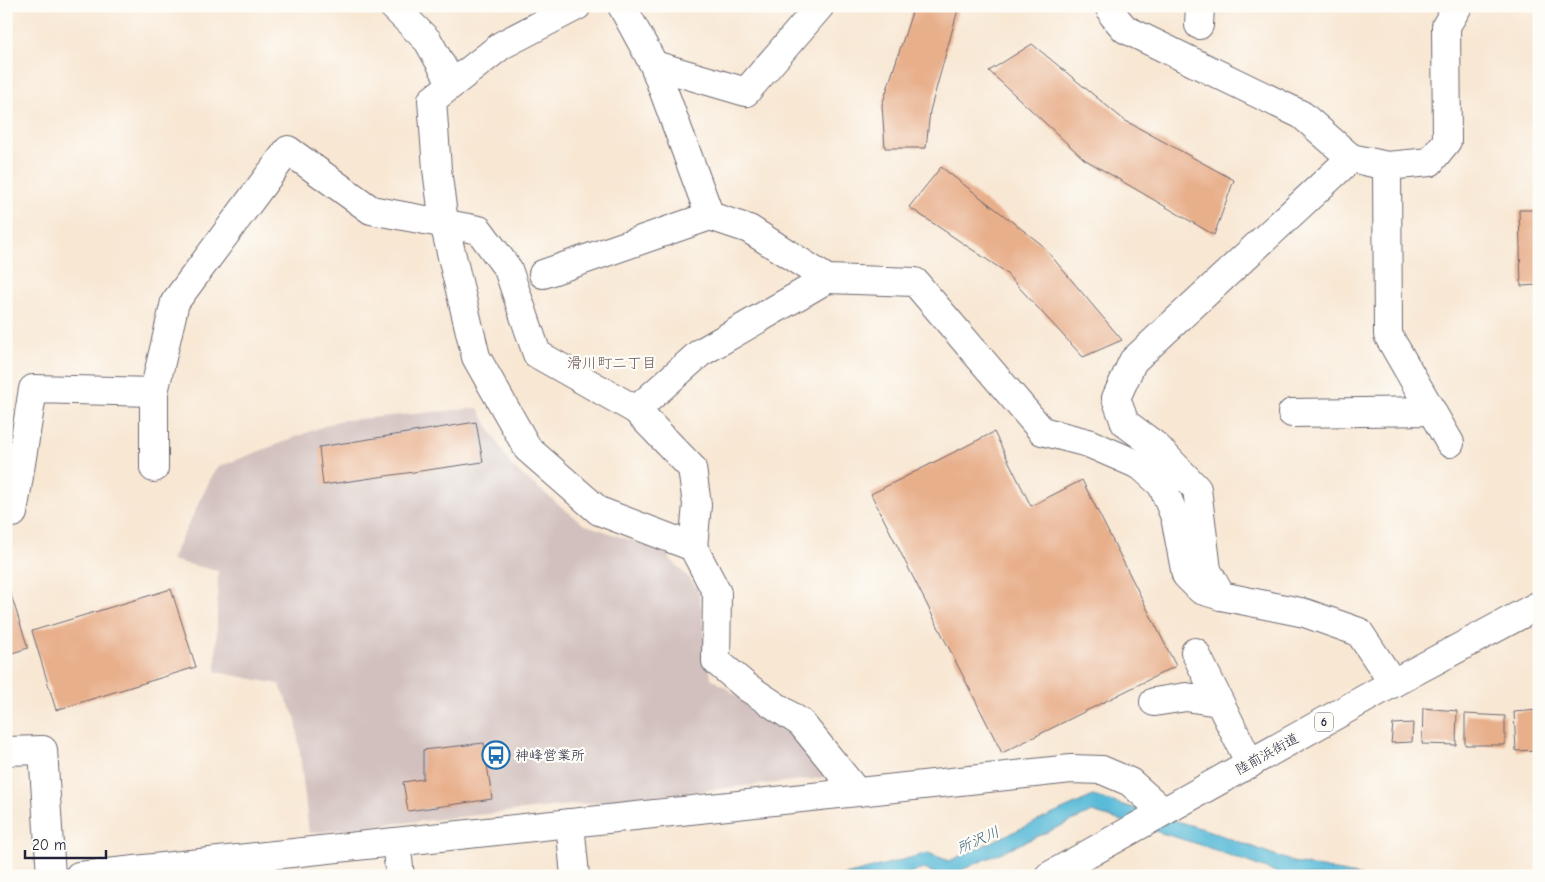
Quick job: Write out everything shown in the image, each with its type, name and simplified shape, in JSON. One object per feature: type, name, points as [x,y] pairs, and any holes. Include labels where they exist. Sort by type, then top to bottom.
[{"type":"main road","points":[[393,6],[428,41],[452,84]]},
{"type":"main road","points":[[577,6],[502,45],[432,100],[437,169],[444,223],[476,356],[528,449],[599,511],[693,547]]},
{"type":"main road","points":[[622,6],[654,65],[710,216]]},
{"type":"main road","points":[[654,65],[746,92],[820,6]]},
{"type":"main road","points":[[1109,6],[1113,15],[1125,29],[1302,116],[1351,158],[1387,166],[1430,162],[1446,141],[1446,26],[1458,6]]},
{"type":"main road","points":[[154,468],[154,392],[175,302],[288,150],[371,210],[479,230],[508,269],[538,354],[636,410],[692,468],[697,505],[693,547],[717,593],[716,661],[747,687],[801,723],[856,791]]},
{"type":"main road","points":[[1221,596],[1208,570],[1197,489],[1156,446],[1125,423],[1116,398],[1133,361],[1351,158]]},
{"type":"main road","points":[[1387,166],[1388,335],[1450,443]]},
{"type":"main road","points":[[542,274],[710,216],[749,229],[826,279],[915,282],[1042,431],[1088,443],[1141,466],[1162,485],[1175,517],[1186,575],[1201,590],[1221,596],[1305,613],[1359,632],[1393,683]]},
{"type":"main road","points":[[636,410],[700,353],[826,279]]},
{"type":"main road","points":[[6,514],[13,513],[33,389],[154,392]]},
{"type":"main road","points":[[1292,413],[1432,411]]},
{"type":"main road","name":"陸前浜街道","points":[[1049,876],[1393,683],[1539,605]]},
{"type":"main road","points":[[1195,652],[1250,764]]},
{"type":"main road","points":[[1154,702],[1186,697],[1218,702]]},
{"type":"main road","points":[[6,751],[43,750],[51,876]]},
{"type":"main road","points":[[79,876],[1071,769],[1102,770],[1130,782],[1163,811]]},
{"type":"main road","points":[[570,823],[575,876]]},
{"type":"main road","points":[[396,842],[400,876]]},
{"type":"shaded area","points":[[478,408],[511,466],[583,524],[663,551],[698,588],[711,678],[794,735],[829,769],[821,778],[309,833],[296,719],[279,684],[216,672],[218,571],[171,560],[216,468],[337,421]]},
{"type":"water","points":[[1093,796],[1207,830],[1296,863],[1362,876],[1286,876],[1201,845],[1092,812],[948,876],[942,876],[924,869],[898,876],[842,876],[928,853],[949,861]]},
{"type":"building","points":[[914,6],[959,6],[930,111],[926,148],[885,148],[882,105]]},
{"type":"building","points":[[1032,44],[1124,120],[1234,180],[1214,235],[1084,159],[989,71]]},
{"type":"building","points":[[941,167],[1041,244],[1122,340],[1083,357],[1004,271],[909,207]]},
{"type":"building","points":[[1519,210],[1539,210],[1539,285],[1521,286]]},
{"type":"building","points":[[476,422],[483,462],[323,485],[319,447]]},
{"type":"building","points":[[994,432],[1031,506],[1082,480],[1176,666],[1002,753],[871,494]]},
{"type":"building","points":[[6,579],[28,648],[6,655]]},
{"type":"building","points":[[171,589],[196,667],[56,710],[32,631]]},
{"type":"building","points":[[1423,708],[1457,711],[1456,745],[1422,744]]},
{"type":"building","points":[[1539,710],[1539,750],[1516,751],[1514,712]]},
{"type":"building","points":[[1465,714],[1505,716],[1505,745],[1465,745]]},
{"type":"building","points":[[1413,723],[1412,742],[1391,743],[1393,724]]},
{"type":"building","points":[[484,743],[492,799],[408,811],[403,782],[423,779],[423,750]]},
{"type":"place","name":"神峰営業所","points":[[496,755]]},
{"type":"district","name":"滑川町二丁目","points":[[612,363]]},
{"type":"water label","name":"所沢川","points":[[978,840]]}]
